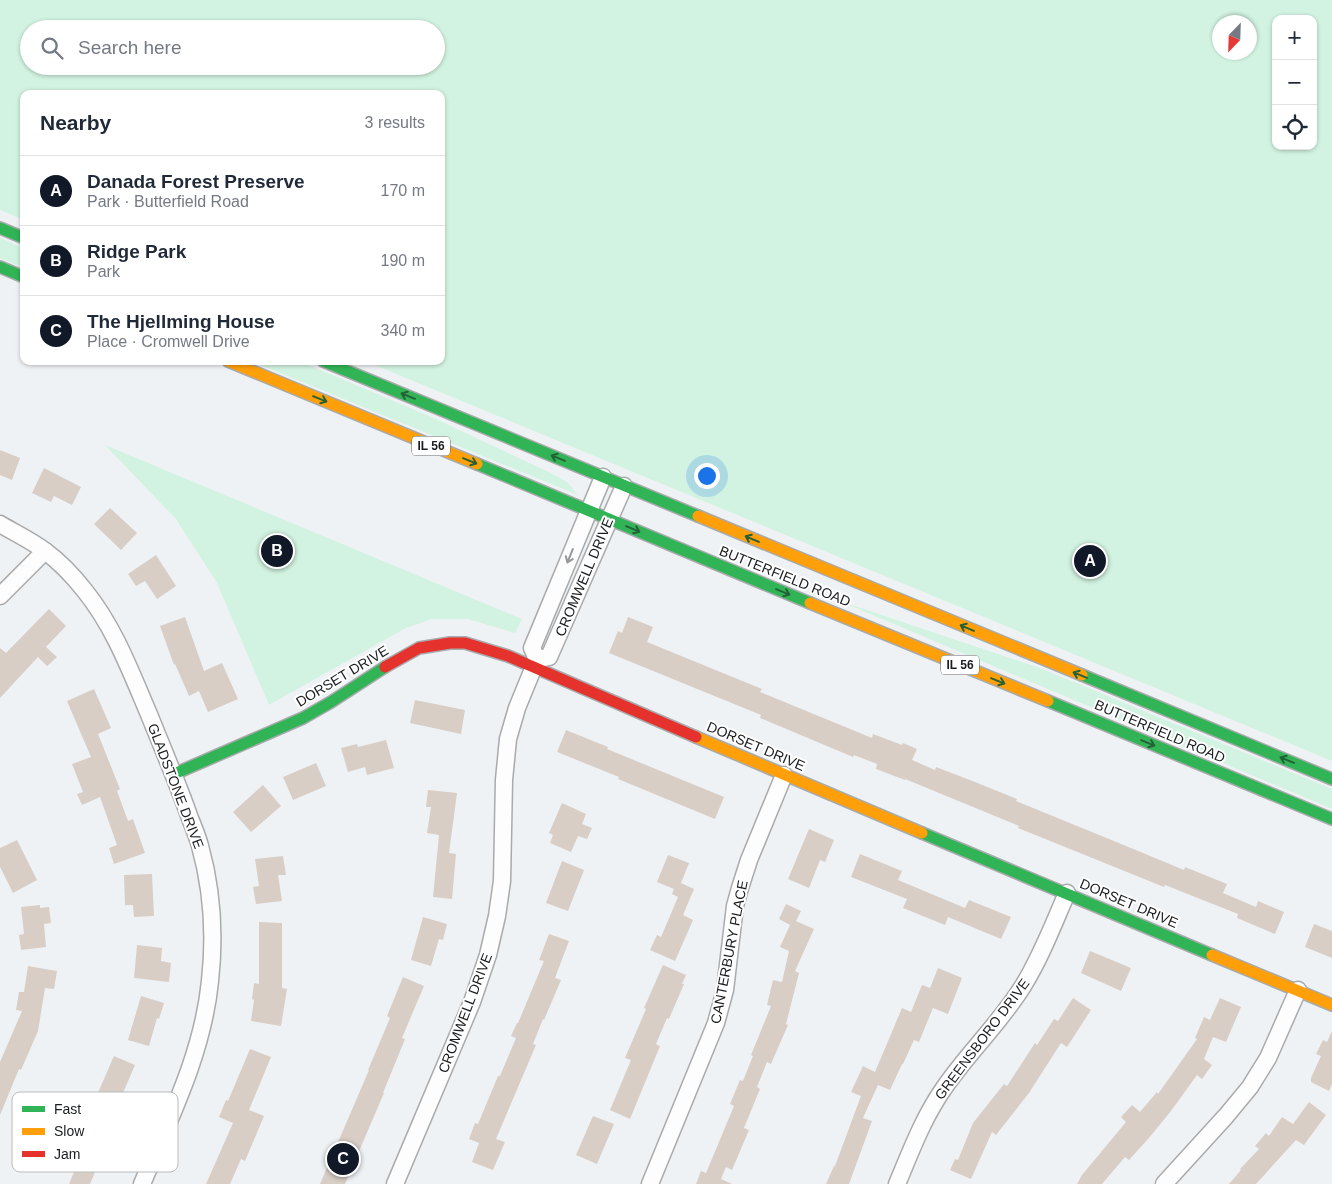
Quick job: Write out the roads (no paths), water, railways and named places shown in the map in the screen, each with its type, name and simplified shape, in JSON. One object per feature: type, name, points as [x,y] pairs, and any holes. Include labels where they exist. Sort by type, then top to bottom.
[{"type":"main road","points":[[0,228],[20,236]]},
{"type":"main road","points":[[0,267],[20,275]]},
{"type":"main road","name":"BUTTERFIELD ROAD","points":[[238,365],[1332,819]]},
{"type":"main road","name":"BUTTERFIELD ROAD","points":[[333,365],[1332,779]]},
{"type":"main road","name":"DORSET DRIVE","points":[[174,774],[302,718],[419,648],[450,643],[465,643],[536,663],[784,775],[1332,1005]]},
{"type":"street","name":"CROMWELL DRIVE","points":[[395,1184],[472,1002],[488,955],[497,916],[502,881],[504,780],[512,721],[536,663],[532,648],[603,477]]},
{"type":"street","name":"CROMWELL DRIVE","points":[[536,663],[549,657],[624,486]]},
{"type":"street","name":"GLADSTONE DRIVE","points":[[0,524],[45,551],[68,572],[84,590],[109,626],[130,670],[174,774],[200,845],[210,896],[212,928],[211,980],[202,1030],[192,1063],[178,1097]]},
{"type":"street","points":[[0,596],[45,551]]},
{"type":"street","name":"CANTERBURY PLACE","points":[[650,1184],[716,1023],[725,990],[735,906],[749,860],[784,775]]},
{"type":"street","name":"GREENSBORO DRIVE","points":[[897,1184],[933,1104],[1023,987],[1038,961],[1067,893]]},
{"type":"street","points":[[1164,1184],[1250,1087],[1268,1058],[1298,990]]},
{"type":"street","name":"GLADSTONE DRIVE","points":[[142,1184],[147,1172]]},
{"type":"place","name":"Ridge Park","points":[[277,551]]},
{"type":"place","name":"Danada Forest Preserve","points":[[1090,561]]},
{"type":"place","name":"The Hjellming House","points":[[343,1159]]}]
